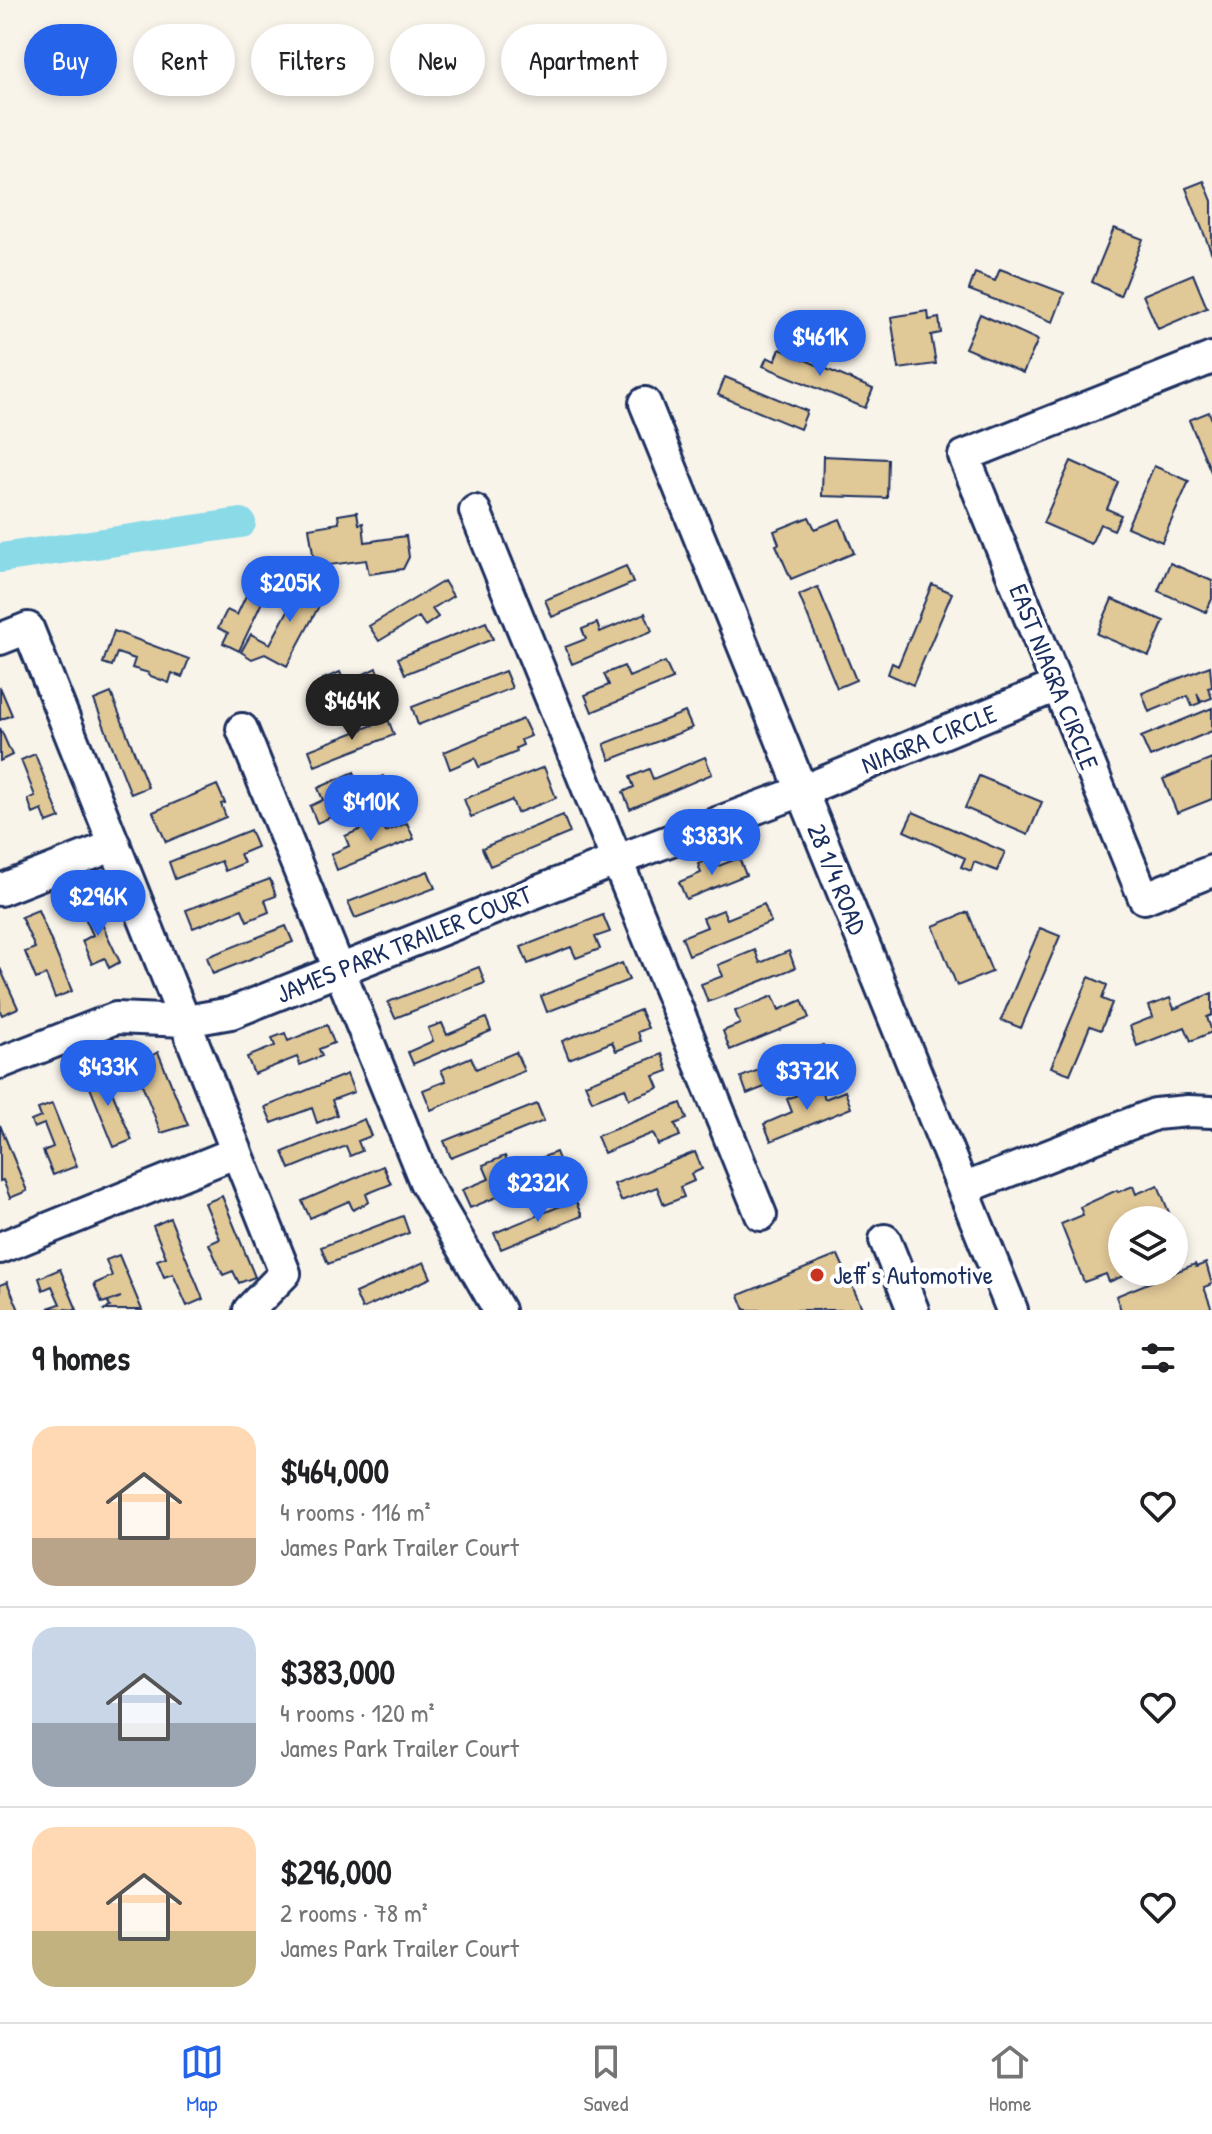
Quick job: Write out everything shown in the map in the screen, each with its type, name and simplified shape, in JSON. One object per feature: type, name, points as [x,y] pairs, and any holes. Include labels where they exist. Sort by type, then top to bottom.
[{"type":"street","name":"EAST NIAGRA CIRCLE","points":[[1212,358],[964,456],[1144,898],[1212,871]]},
{"type":"street","name":"28 1/4 ROAD","points":[[645,403],[1012,1310]]},
{"type":"street","points":[[475,511],[761,1215]]},
{"type":"street","points":[[0,639],[28,628],[285,1273],[249,1310]]},
{"type":"street","name":"NIAGRA CIRCLE","points":[[802,791],[1057,686]]},
{"type":"street","points":[[242,729],[425,1182],[499,1310]]},
{"type":"street","name":"JAMES PARK TRAILER COURT","points":[[0,1063],[116,1018],[186,1021],[231,1013],[617,860],[802,791]]},
{"type":"street","points":[[0,890],[115,845]]},
{"type":"street","points":[[963,1189],[1155,1114],[1212,1112]]},
{"type":"street","points":[[0,1248],[237,1152]]},
{"type":"street","points":[[885,1240],[913,1310]]},
{"type":"building","points":[[1204,181],[1212,201],[1212,254],[1186,188]]},
{"type":"building","points":[[1114,228],[1143,239],[1120,296],[1092,282]]},
{"type":"building","points":[[1000,269],[1064,293],[1053,322],[969,290],[975,273],[995,281]]},
{"type":"building","points":[[1193,274],[1207,308],[1158,329],[1143,295]]},
{"type":"building","points":[[928,311],[929,320],[939,318],[941,333],[931,335],[936,364],[899,369],[891,317]]},
{"type":"building","points":[[980,314],[1038,340],[1023,373],[965,348]]},
{"type":"building","points":[[780,349],[873,389],[865,408],[763,366],[767,357],[775,361]]},
{"type":"building","points":[[725,377],[807,411],[800,429],[718,395]]},
{"type":"building","points":[[1209,412],[1212,420],[1212,474],[1189,420]]},
{"type":"building","points":[[823,456],[888,459],[887,498],[822,496]]},
{"type":"building","points":[[1071,461],[1118,482],[1107,509],[1121,515],[1114,530],[1100,524],[1091,544],[1043,523]]},
{"type":"building","points":[[1154,466],[1189,481],[1162,542],[1127,527]]},
{"type":"building","points":[[357,512],[359,524],[363,523],[365,542],[406,536],[409,557],[403,569],[369,574],[366,560],[315,567],[309,528],[339,523],[338,515]]},
{"type":"building","points":[[809,517],[815,529],[840,519],[854,553],[791,579],[776,545],[779,544],[774,531]]},
{"type":"building","points":[[263,559],[279,566],[239,651],[223,643],[228,633],[218,628],[227,610],[237,615]]},
{"type":"building","points":[[1170,563],[1212,581],[1212,599],[1206,612],[1158,591]]},
{"type":"building","points":[[626,566],[633,583],[552,617],[545,600]]},
{"type":"building","points":[[311,568],[321,574],[315,584],[327,591],[287,666],[265,654],[252,659],[241,652],[251,634],[270,644]]},
{"type":"building","points":[[444,581],[453,596],[432,609],[438,617],[425,626],[419,617],[379,641],[369,626]]},
{"type":"building","points":[[932,584],[952,593],[913,685],[888,674],[892,663],[898,666]]},
{"type":"building","points":[[818,587],[856,680],[837,688],[799,595]]},
{"type":"building","points":[[1112,599],[1164,621],[1149,656],[1097,634]]},
{"type":"building","points":[[645,613],[652,631],[572,664],[565,647],[586,639],[582,629],[597,623],[600,632]]},
{"type":"building","points":[[486,622],[493,639],[405,674],[398,658]]},
{"type":"building","points":[[114,631],[189,659],[182,677],[172,673],[169,683],[132,668],[135,659],[117,653],[112,666],[103,663]]},
{"type":"building","points":[[665,662],[673,679],[592,712],[585,695],[609,685],[604,674],[624,666],[629,677]]},
{"type":"building","points":[[1210,666],[1212,687],[1208,688],[1212,698],[1201,702],[1197,693],[1200,703],[1192,706],[1188,696],[1149,712],[1142,693]]},
{"type":"building","points":[[376,668],[384,687],[317,714],[310,697],[327,690],[323,679],[340,672],[345,683]]},
{"type":"building","points":[[505,671],[512,688],[418,725],[412,707]]},
{"type":"building","points":[[0,687],[12,715],[0,720]]},
{"type":"building","points":[[111,693],[148,787],[131,794],[94,700]]},
{"type":"building","points":[[1212,708],[1212,731],[1150,757],[1141,737]]},
{"type":"building","points":[[685,712],[692,728],[610,760],[604,744]]},
{"type":"building","points":[[388,719],[394,735],[315,766],[309,750]]},
{"type":"building","points":[[523,719],[531,736],[521,740],[523,745],[516,748],[517,752],[479,767],[475,758],[450,769],[444,752]]},
{"type":"building","points":[[0,728],[12,755],[0,761]]},
{"type":"building","points":[[35,754],[60,818],[47,823],[42,810],[33,814],[28,799],[35,796],[21,760]]},
{"type":"building","points":[[705,757],[712,774],[630,809],[623,792],[634,787],[630,777],[649,769],[653,779]]},
{"type":"building","points":[[1212,759],[1212,799],[1177,813],[1163,779]]},
{"type":"building","points":[[544,767],[556,798],[517,813],[512,800],[471,817],[464,799]]},
{"type":"building","points":[[354,772],[360,786],[383,776],[390,792],[317,823],[310,806],[323,800],[318,788]]},
{"type":"building","points":[[979,776],[1042,802],[1028,835],[965,808]]},
{"type":"building","points":[[217,785],[225,803],[221,804],[226,817],[166,842],[153,812]]},
{"type":"building","points":[[913,812],[1005,852],[997,871],[974,862],[971,871],[961,867],[965,858],[904,831]]},
{"type":"building","points":[[563,815],[570,833],[490,866],[482,848]]},
{"type":"building","points":[[380,821],[385,832],[407,823],[414,839],[337,870],[331,854],[349,846],[345,836]]},
{"type":"building","points":[[250,830],[257,847],[240,854],[244,863],[225,871],[221,861],[175,879],[169,862]]},
{"type":"building","points":[[713,858],[716,867],[739,858],[746,875],[686,899],[679,882],[701,873],[698,864]]},
{"type":"building","points":[[428,871],[435,888],[355,918],[348,902]]},
{"type":"building","points":[[270,879],[276,896],[265,900],[269,912],[247,921],[242,909],[193,928],[186,910]]},
{"type":"building","points":[[90,899],[120,962],[109,968],[105,958],[92,964],[82,941],[93,935],[79,905]]},
{"type":"building","points":[[764,904],[771,922],[689,955],[682,937],[707,927],[703,918],[723,910],[727,919]]},
{"type":"building","points":[[38,910],[72,991],[55,998],[46,975],[36,979],[25,952],[35,948],[21,917]]},
{"type":"building","points":[[968,912],[992,972],[957,986],[933,926]]},
{"type":"building","points":[[603,915],[610,932],[595,937],[600,949],[576,958],[571,947],[528,964],[521,947]]},
{"type":"building","points":[[286,926],[293,942],[213,974],[207,957]]},
{"type":"building","points":[[1040,928],[1060,936],[1021,1028],[1001,1020]]},
{"type":"building","points":[[755,950],[760,963],[789,951],[795,968],[708,1002],[701,984],[723,976],[718,965]]},
{"type":"building","points":[[622,963],[629,980],[547,1012],[541,996]]},
{"type":"building","points":[[479,967],[485,983],[395,1018],[388,1002]]},
{"type":"building","points":[[0,968],[18,1008],[2,1015],[0,1011]]},
{"type":"building","points":[[1089,977],[1107,985],[1102,999],[1112,1003],[1101,1030],[1090,1026],[1070,1074],[1051,1067]]},
{"type":"building","points":[[1212,993],[1212,1015],[1207,1017],[1212,1032],[1191,1041],[1185,1027],[1137,1046],[1130,1026],[1153,1017],[1149,1006],[1170,998],[1174,1009]]},
{"type":"building","points":[[773,996],[779,1010],[802,1000],[809,1018],[730,1050],[723,1031],[740,1024],[735,1011]]},
{"type":"building","points":[[640,1010],[648,1028],[638,1032],[641,1041],[616,1051],[612,1042],[569,1059],[562,1041]]},
{"type":"building","points":[[486,1018],[491,1031],[413,1064],[408,1052],[433,1041],[428,1028],[442,1023],[447,1035]]},
{"type":"building","points":[[327,1025],[334,1043],[319,1049],[322,1056],[300,1065],[297,1057],[254,1074],[247,1057],[275,1046],[272,1038],[285,1033],[288,1041]]},
{"type":"building","points":[[823,1045],[830,1061],[747,1094],[741,1077]]},
{"type":"building","points":[[158,1052],[188,1125],[161,1133],[135,1066]]},
{"type":"building","points":[[516,1052],[524,1071],[431,1110],[423,1090],[446,1081],[441,1070],[471,1057],[476,1069]]},
{"type":"building","points":[[662,1054],[668,1071],[654,1076],[659,1088],[629,1099],[625,1088],[592,1101],[585,1084]]},
{"type":"building","points":[[102,1068],[132,1140],[114,1147],[85,1075]]},
{"type":"building","points":[[347,1074],[354,1092],[332,1100],[337,1115],[317,1123],[312,1108],[272,1123],[265,1107]]},
{"type":"building","points":[[819,1086],[825,1099],[845,1091],[851,1108],[771,1141],[764,1124],[792,1112],[787,1099]]},
{"type":"building","points":[[681,1103],[687,1119],[675,1124],[680,1136],[658,1145],[653,1133],[604,1153],[597,1136]]},
{"type":"building","points":[[52,1104],[77,1166],[53,1175],[43,1151],[53,1147],[44,1124],[34,1128],[31,1121],[41,1117],[38,1109]]},
{"type":"building","points":[[537,1104],[544,1121],[451,1158],[444,1141]]},
{"type":"building","points":[[364,1119],[371,1136],[358,1141],[362,1151],[350,1156],[346,1146],[290,1169],[283,1152]]},
{"type":"building","points":[[0,1125],[27,1191],[10,1198],[3,1180],[0,1181]]},
{"type":"building","points":[[556,1152],[563,1170],[470,1208],[462,1190],[489,1179],[483,1165],[505,1156],[510,1170]]},
{"type":"building","points":[[695,1152],[702,1169],[691,1174],[694,1181],[680,1187],[684,1197],[664,1205],[657,1187],[621,1201],[614,1184]]},
{"type":"building","points":[[383,1166],[391,1184],[366,1194],[369,1202],[353,1210],[349,1201],[310,1218],[302,1201]]},
{"type":"building","points":[[1158,1185],[1166,1206],[1108,1206],[1108,1279],[1106,1274],[1084,1282],[1061,1224],[1083,1215],[1080,1207],[1117,1190],[1133,1186],[1136,1194]]},
{"type":"building","points":[[222,1196],[255,1277],[239,1283],[233,1271],[223,1275],[209,1244],[220,1239],[205,1203]]},
{"type":"building","points":[[575,1200],[582,1216],[501,1249],[494,1233]]},
{"type":"building","points":[[403,1216],[409,1233],[328,1264],[321,1247]]},
{"type":"building","points":[[170,1218],[203,1299],[187,1306],[173,1274],[164,1277],[157,1260],[166,1257],[153,1226]]},
{"type":"building","points":[[119,1255],[142,1310],[103,1310],[110,1307],[108,1302],[121,1297],[102,1303],[94,1284],[112,1276],[106,1260]]},
{"type":"building","name":"Jeff's Automotive","points":[[838,1255],[863,1310],[745,1310],[739,1295]]},
{"type":"building","points":[[424,1262],[431,1278],[362,1309],[355,1293]]},
{"type":"building","points":[[1206,1263],[1212,1284],[1204,1287],[1212,1310],[1121,1310],[1116,1296],[1141,1286],[1188,1286],[1188,1267],[1195,1264],[1196,1267]]},
{"type":"building","points":[[60,1269],[77,1310],[48,1308],[60,1304],[52,1286],[43,1290],[39,1278]]},
{"type":"building","points":[[7,1282],[19,1310],[0,1310],[0,1285]]},
{"type":"waterway","points":[[0,558],[241,523]]},
{"type":"place","name":"Jeff's Automotive","points":[[817,1275]]}]
